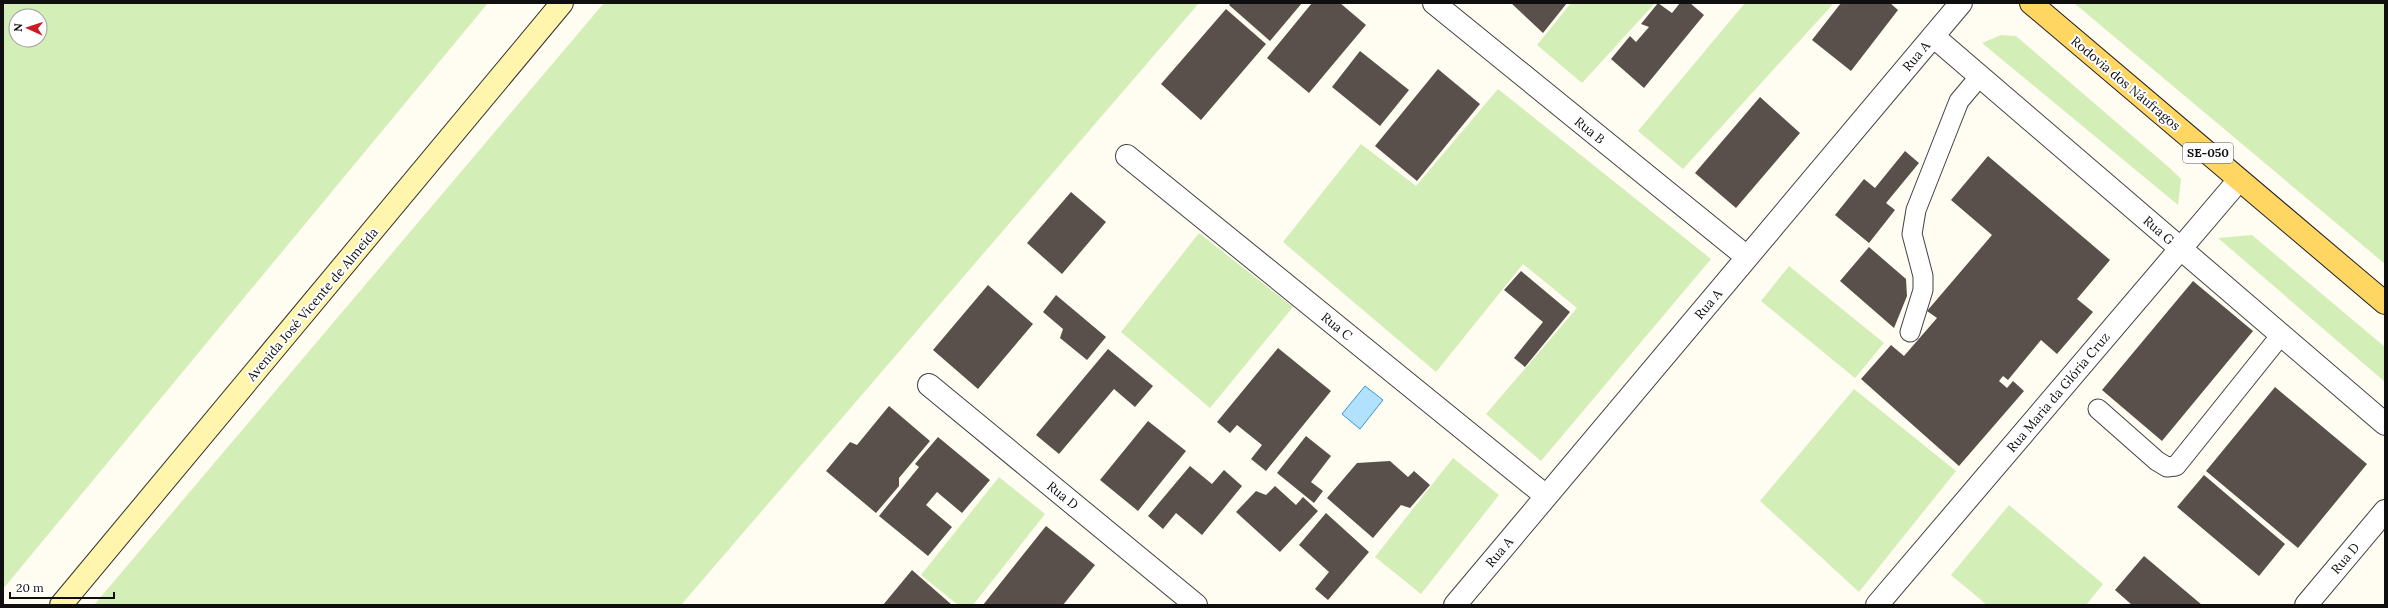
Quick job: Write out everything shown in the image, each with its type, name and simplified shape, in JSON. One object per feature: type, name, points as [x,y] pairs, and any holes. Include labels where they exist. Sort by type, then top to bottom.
[{"type":"main road","name":"Rodovia dos Náufragos","points":[[2031,3],[2385,303]]},
{"type":"street","name":"Avenida José Vicente de Almeida","points":[[61,605],[562,3]]},
{"type":"street","name":"Rua B","points":[[1434,3],[1747,257]]},
{"type":"street","name":"Rua A","points":[[1455,605],[1961,3]]},
{"type":"street","name":"Rua G","points":[[1933,36],[2385,424]]},
{"type":"street","name":"Rua C","points":[[1127,156],[1546,496]]},
{"type":"street","name":"Rua Maria da Glória Cruz","points":[[1877,605],[2239,180]]},
{"type":"street","name":"Rua D","points":[[929,385],[1196,605]]},
{"type":"street","name":"Rua D","points":[[2306,605],[2385,511]]},
{"type":"lane","points":[[1910,332],[1923,290],[1923,276],[1912,234],[1916,210],[1959,101],[1980,76]]},
{"type":"lane","points":[[2098,410],[2157,461],[2167,467],[2176,466],[2281,334]]},
{"type":"green space","points":[[3,3],[488,3],[3,589]]},
{"type":"green space","points":[[604,3],[1199,3],[681,605],[94,605]]},
{"type":"green space","points":[[1571,3],[1655,3],[1582,83],[1537,45]]},
{"type":"green space","points":[[1745,3],[1834,3],[1683,169],[1638,131]]},
{"type":"green space","points":[[2074,3],[2385,3],[2385,264]]},
{"type":"green space","points":[[2001,35],[2016,36],[2172,170],[2181,179],[2178,205],[1982,43]]},
{"type":"green space","points":[[1498,89],[1711,259],[1541,461],[1486,414],[1577,308],[1523,264],[1436,372],[1283,242],[1361,144],[1416,186]]},
{"type":"green space","points":[[1199,233],[1293,307],[1210,408],[1121,332]]},
{"type":"green space","points":[[2252,235],[2385,347],[2385,382],[2218,238]]},
{"type":"green space","points":[[1789,266],[1884,343],[1855,378],[1761,301]]},
{"type":"green space","points":[[1854,389],[1956,471],[1859,592],[1760,501]]},
{"type":"green space","points":[[1453,458],[1499,495],[1421,594],[1375,557]]},
{"type":"green space","points":[[999,477],[1045,514],[973,605],[958,605],[921,575]]},
{"type":"green space","points":[[2009,505],[2103,584],[2086,605],[1987,605],[1951,575]]},
{"type":"water","points":[[1365,386],[1383,400],[1360,429],[1342,414]]},
{"type":"building","points":[[1231,3],[1302,3],[1270,41],[1229,5]]},
{"type":"building","points":[[1312,3],[1340,3],[1366,25],[1309,93],[1267,58]]},
{"type":"building","points":[[1511,3],[1567,3],[1543,33]]},
{"type":"building","points":[[1658,3],[1672,13],[1680,3],[1690,3],[1704,15],[1644,88],[1611,59],[1630,36],[1636,42],[1649,27],[1641,24]]},
{"type":"building","points":[[1841,3],[1890,3],[1898,10],[1851,71],[1812,40]]},
{"type":"building","points":[[1226,9],[1266,44],[1201,120],[1161,84]]},
{"type":"building","points":[[1360,51],[1409,90],[1380,126],[1332,87]]},
{"type":"building","points":[[1438,69],[1480,104],[1417,181],[1375,146]]},
{"type":"building","points":[[1760,97],[1800,133],[1736,208],[1695,173]]},
{"type":"building","points":[[1905,151],[1919,163],[1886,203],[1895,210],[1869,243],[1835,215],[1864,179],[1875,188]]},
{"type":"building","points":[[1988,156],[2110,260],[2077,299],[2093,312],[2057,354],[2041,340],[2008,380],[2003,376],[1999,381],[2007,388],[2013,381],[2024,391],[1959,466],[1861,379],[1891,345],[1904,356],[1937,318],[1927,311],[1992,235],[1951,200]]},
{"type":"building","points":[[1071,192],[1106,222],[1062,274],[1027,243]]},
{"type":"building","points":[[1869,247],[1906,279],[1907,296],[1894,328],[1840,281]]},
{"type":"building","points":[[1521,271],[1570,312],[1525,367],[1514,358],[1543,322],[1504,290]]},
{"type":"building","points":[[2193,281],[2253,331],[2162,441],[2102,390]]},
{"type":"building","points":[[988,285],[1033,324],[978,389],[933,350]]},
{"type":"building","points":[[1056,295],[1106,337],[1087,360],[1060,338],[1063,329],[1043,312]]},
{"type":"building","points":[[1278,348],[1331,391],[1266,471],[1251,459],[1262,445],[1237,425],[1230,433],[1217,422]]},
{"type":"building","points":[[1108,349],[1153,386],[1135,407],[1114,389],[1059,454],[1036,435]]},
{"type":"building","points":[[2275,387],[2367,464],[2298,548],[2206,471]]},
{"type":"building","points":[[889,406],[930,441],[899,478],[899,486],[876,513],[826,471],[850,442],[857,445]]},
{"type":"building","points":[[1148,421],[1186,451],[1138,511],[1100,480]]},
{"type":"building","points":[[1306,436],[1331,456],[1311,482],[1323,491],[1314,503],[1277,473]]},
{"type":"building","points":[[938,437],[990,480],[962,513],[937,492],[926,505],[952,527],[928,556],[879,516],[919,467],[915,464]]},
{"type":"building","points":[[1390,461],[1408,477],[1414,471],[1430,485],[1410,508],[1401,505],[1373,538],[1327,498],[1357,463]]},
{"type":"building","points":[[1190,466],[1212,484],[1224,470],[1242,486],[1202,535],[1176,513],[1163,529],[1148,516]]},
{"type":"building","points":[[2204,475],[2285,544],[2259,576],[2177,507]]},
{"type":"building","points":[[1275,486],[1296,505],[1303,497],[1318,511],[1280,552],[1236,512],[1256,491],[1266,495]]},
{"type":"building","points":[[1326,513],[1369,552],[1328,600],[1315,589],[1329,572],[1299,545]]},
{"type":"building","points":[[1046,526],[1095,565],[1063,605],[983,605]]},
{"type":"building","points":[[2144,556],[2202,605],[2132,605],[2115,590]]},
{"type":"building","points":[[912,570],[952,605],[883,605]]}]
